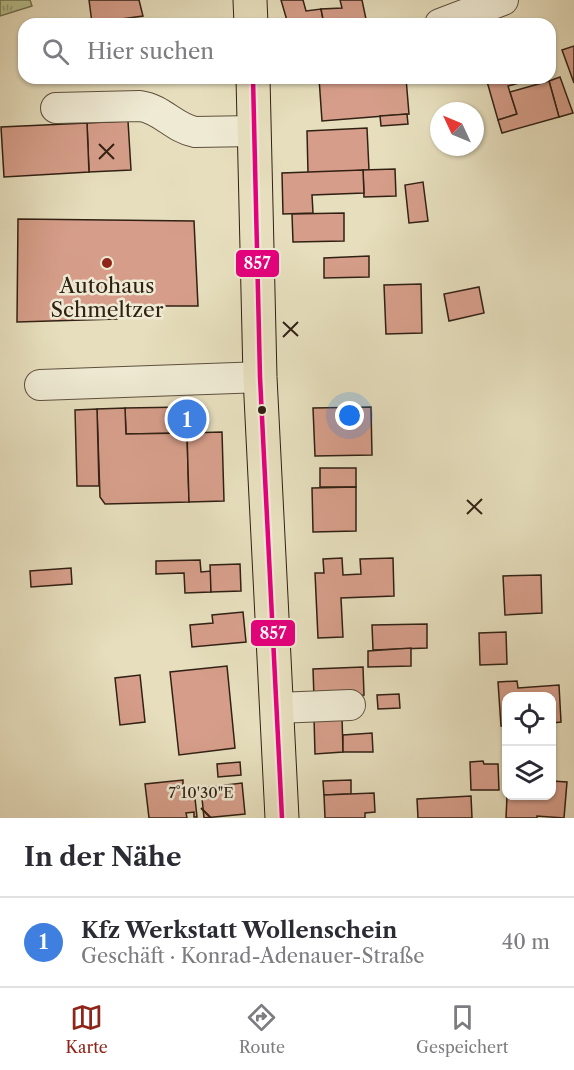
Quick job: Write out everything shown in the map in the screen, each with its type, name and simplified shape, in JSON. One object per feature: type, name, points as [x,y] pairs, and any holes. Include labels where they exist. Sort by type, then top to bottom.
[{"type":"main road","points":[[250,0],[251,18]]},
{"type":"main road","points":[[253,84],[260,377],[282,818]]},
{"type":"street","points":[[456,18],[503,0]]},
{"type":"street","points":[[56,108],[150,107],[186,130],[195,132],[255,131]]},
{"type":"street","points":[[40,385],[260,377]]},
{"type":"street","points":[[276,708],[350,705]]},
{"type":"green space","points":[[0,0],[30,0],[32,6],[0,16]]},
{"type":"building","points":[[89,0],[139,0],[143,16],[128,18],[91,18]]},
{"type":"building","points":[[281,0],[303,0],[306,11],[321,9],[323,18],[286,18]]},
{"type":"building","points":[[340,0],[362,0],[366,18],[323,18],[321,9],[342,8]]},
{"type":"building","points":[[574,46],[574,83],[562,50]]},
{"type":"building","points":[[560,77],[573,113],[559,117],[550,84],[556,84],[556,78]]},
{"type":"building","points":[[319,84],[406,84],[409,114],[322,121]]},
{"type":"building","points":[[488,84],[516,84],[508,86],[517,114],[498,120]]},
{"type":"building","points":[[538,84],[550,84],[559,117],[502,133],[498,120],[517,114],[510,92]]},
{"type":"building","points":[[407,114],[408,124],[381,126],[380,116]]},
{"type":"building","points":[[128,121],[131,170],[89,172],[87,123]]},
{"type":"building","points":[[87,123],[89,172],[4,177],[1,127]]},
{"type":"building","points":[[367,128],[369,170],[308,173],[307,131]]},
{"type":"building","points":[[395,169],[396,196],[364,197],[363,170]]},
{"type":"building","points":[[363,170],[364,193],[312,195],[313,213],[283,214],[282,173]]},
{"type":"building","points":[[423,182],[428,221],[409,223],[405,185]]},
{"type":"building","points":[[344,213],[344,241],[293,242],[292,214]]},
{"type":"building","name":"Autohaus Schmeltzer","points":[[18,219],[194,221],[198,306],[115,306],[117,319],[17,322]]},
{"type":"building","points":[[369,256],[369,277],[324,278],[324,258]]},
{"type":"building","points":[[421,284],[422,333],[386,334],[384,285]]},
{"type":"building","points":[[479,287],[484,313],[449,321],[444,294]]},
{"type":"building","points":[[186,407],[187,433],[126,434],[125,408]]},
{"type":"building","points":[[371,407],[372,455],[315,456],[313,408]]},
{"type":"building","points":[[125,408],[126,434],[187,433],[189,502],[105,504],[100,497],[97,409]]},
{"type":"building","points":[[97,409],[99,486],[77,486],[75,410]]},
{"type":"building","points":[[222,432],[224,501],[189,502],[187,433]]},
{"type":"building","points":[[320,468],[356,468],[356,487],[320,487]]},
{"type":"building","points":[[356,487],[356,531],[313,532],[312,488]]},
{"type":"building","points":[[342,558],[343,575],[361,574],[360,559],[393,558],[394,596],[341,598],[343,637],[318,638],[315,573],[324,573],[323,559]]},
{"type":"building","points":[[200,560],[201,572],[211,571],[211,592],[185,593],[184,573],[156,574],[156,561]]},
{"type":"building","points":[[240,564],[241,591],[211,592],[210,565]]},
{"type":"building","points":[[71,568],[72,584],[31,587],[30,571]]},
{"type":"building","points":[[541,575],[542,613],[505,615],[503,576]]},
{"type":"building","points":[[243,612],[246,642],[192,647],[190,625],[213,623],[212,615]]},
{"type":"building","points":[[427,624],[427,648],[373,650],[372,625]]},
{"type":"building","points":[[506,632],[507,664],[480,665],[479,633]]},
{"type":"building","points":[[411,648],[411,666],[368,667],[368,651]]},
{"type":"building","points":[[227,666],[235,748],[179,755],[170,672]]},
{"type":"building","points":[[363,667],[364,695],[314,698],[313,669]]},
{"type":"building","points":[[140,675],[145,722],[120,725],[115,678]]},
{"type":"building","points":[[517,681],[518,688],[559,685],[561,722],[556,723],[556,692],[502,692],[501,726],[498,682]]},
{"type":"building","points":[[399,694],[400,708],[378,709],[377,695]]},
{"type":"building","points":[[342,717],[343,752],[315,754],[314,718]]},
{"type":"building","points":[[372,733],[373,752],[343,752],[343,735]]},
{"type":"building","points":[[483,761],[484,764],[498,764],[499,790],[471,790],[470,762]]},
{"type":"building","points":[[240,762],[241,775],[218,777],[217,764]]},
{"type":"building","points":[[183,780],[183,790],[194,789],[197,817],[194,817],[194,812],[186,813],[187,818],[149,818],[145,784]]},
{"type":"building","points":[[351,780],[351,794],[324,795],[323,781]]},
{"type":"building","points":[[556,781],[567,782],[564,818],[537,816],[537,818],[506,818],[507,800],[556,800]]},
{"type":"building","points":[[242,783],[245,814],[204,818],[201,788]]},
{"type":"building","points":[[374,793],[375,812],[365,813],[365,818],[325,818],[324,795]]},
{"type":"building","points":[[471,796],[472,818],[418,818],[417,799]]},
{"type":"transit line","name":"857","points":[[253,84],[260,377],[282,818]]},
{"type":"place","name":"Autohaus Schmeltzer","points":[[107,263]]},
{"type":"place","name":"Kfz Werkstatt Wollenschein","points":[[187,419]]}]
